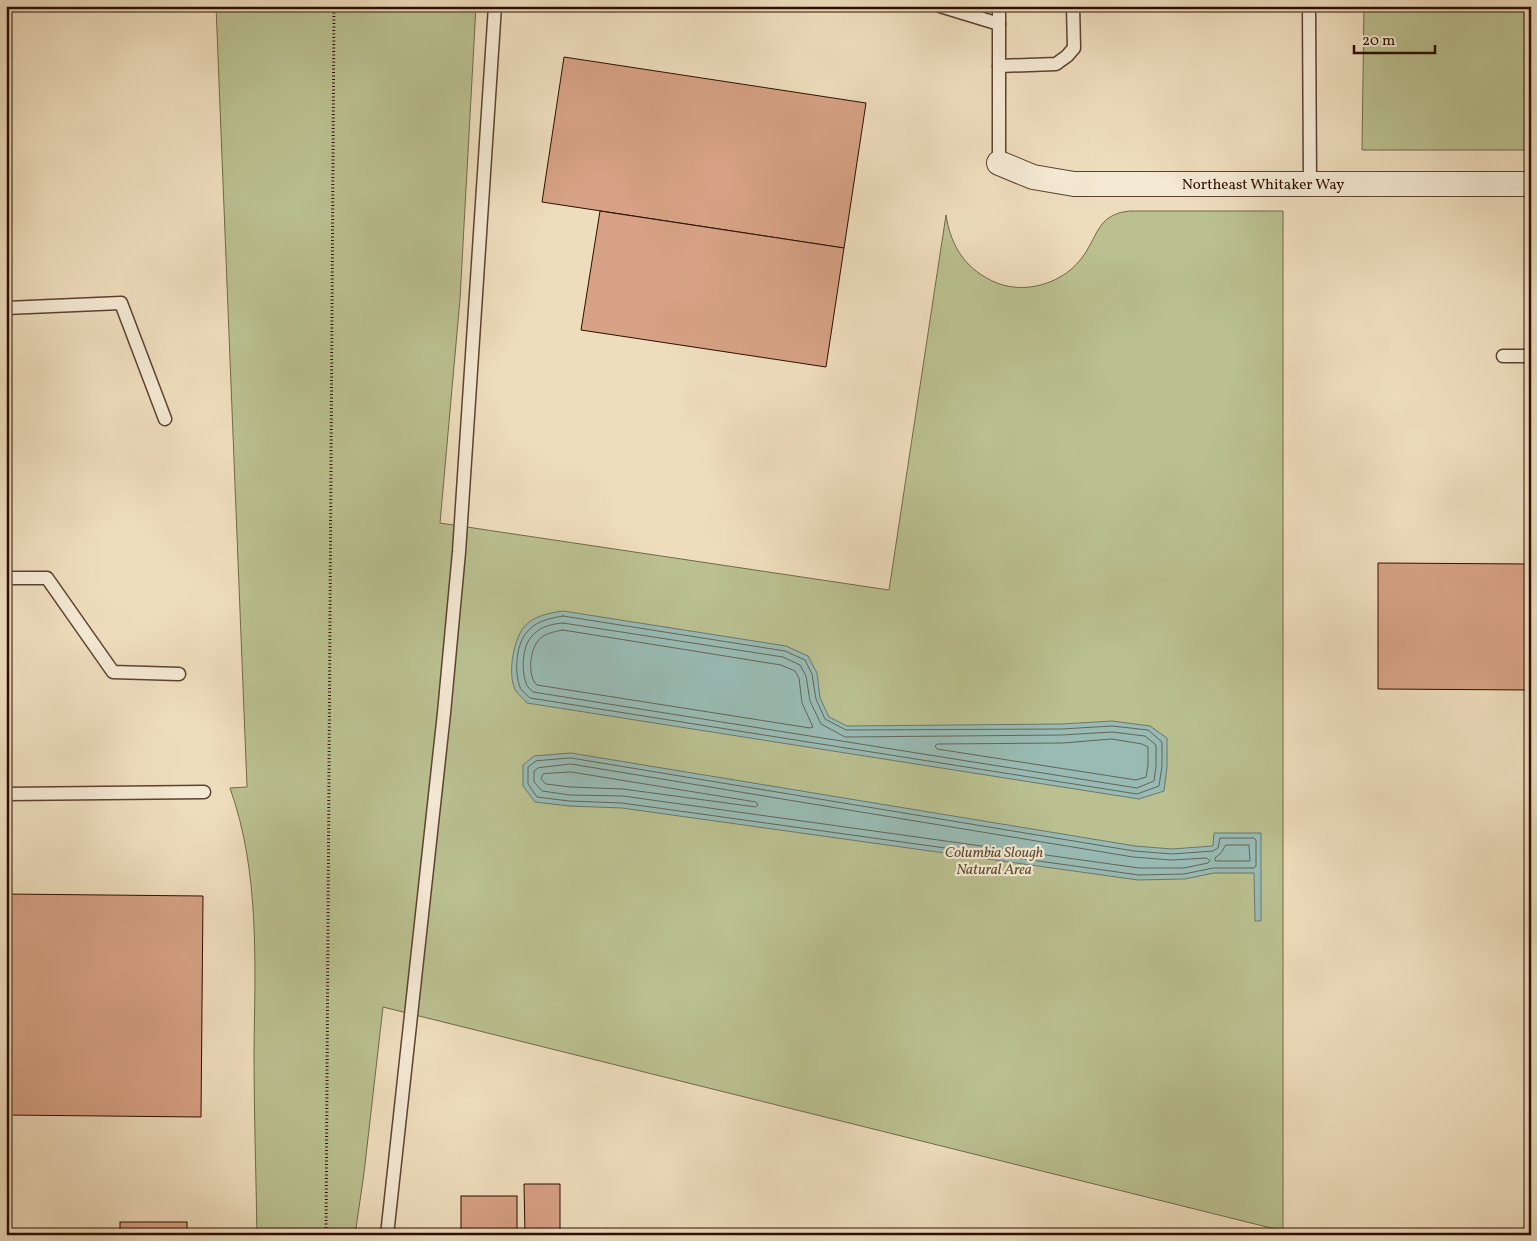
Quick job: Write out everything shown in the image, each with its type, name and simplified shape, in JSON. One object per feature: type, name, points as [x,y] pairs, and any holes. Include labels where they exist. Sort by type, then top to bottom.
[{"type":"street","name":"Northeast Whitaker Way","points":[[1000,163],[1033,177],[1074,184],[1531,184]]},
{"type":"lane","points":[[387,1235],[444,713],[459,552],[495,6]]},
{"type":"lane","points":[[940,6],[1000,24]]},
{"type":"lane","points":[[1000,6],[1000,163]]},
{"type":"lane","points":[[1000,66],[1056,64],[1068,56],[1074,48],[1074,6]]},
{"type":"lane","points":[[1309,6],[1310,184]]},
{"type":"lane","points":[[6,308],[120,304],[165,419]]},
{"type":"lane","points":[[1503,356],[1531,356]]},
{"type":"lane","points":[[6,578],[47,578],[113,672],[179,674]]},
{"type":"lane","points":[[6,794],[204,792]]},
{"type":"path","points":[[326,1235],[334,6]]},
{"type":"green space","name":"Columbia Slough Natural Area","points":[[216,6],[476,6],[460,299],[440,523],[889,590],[946,215],[950,234],[958,250],[969,265],[997,283],[1010,287],[1023,287],[1049,282],[1072,269],[1087,251],[1104,222],[1119,213],[1130,211],[1283,211],[1283,1231],[383,1007],[355,1235],[257,1235],[254,1098],[254,918],[247,852],[230,788],[247,787]]},
{"type":"green space","points":[[1364,6],[1531,6],[1531,150],[1362,150]]},
{"type":"water","points":[[563,611],[786,646],[808,656],[817,673],[820,698],[829,717],[847,726],[1062,724],[1112,721],[1150,726],[1167,738],[1167,767],[1164,791],[1139,799],[527,703],[516,691],[512,677],[512,659],[520,633],[532,620],[547,614]]},
{"type":"water","points":[[571,753],[1135,846],[1172,849],[1213,846],[1214,833],[1261,833],[1261,921],[1255,921],[1254,873],[1214,873],[1185,879],[1138,880],[622,808],[569,806],[535,802],[523,786],[523,765],[534,756]]},
{"type":"building","points":[[564,57],[866,103],[844,248],[542,202]]},
{"type":"building","points":[[600,211],[844,248],[826,367],[581,330]]},
{"type":"building","points":[[1378,563],[1531,564],[1531,690],[1378,689]]},
{"type":"building","points":[[6,894],[203,896],[201,1117],[6,1115]]},
{"type":"building","points":[[524,1184],[560,1184],[560,1235],[525,1235]]},
{"type":"building","points":[[461,1196],[517,1196],[517,1235],[461,1235]]},
{"type":"building","points":[[120,1222],[187,1222],[187,1235],[120,1235]]},
{"type":"building","points":[[1469,1233],[1531,1233],[1531,1235],[1469,1235]]}]
